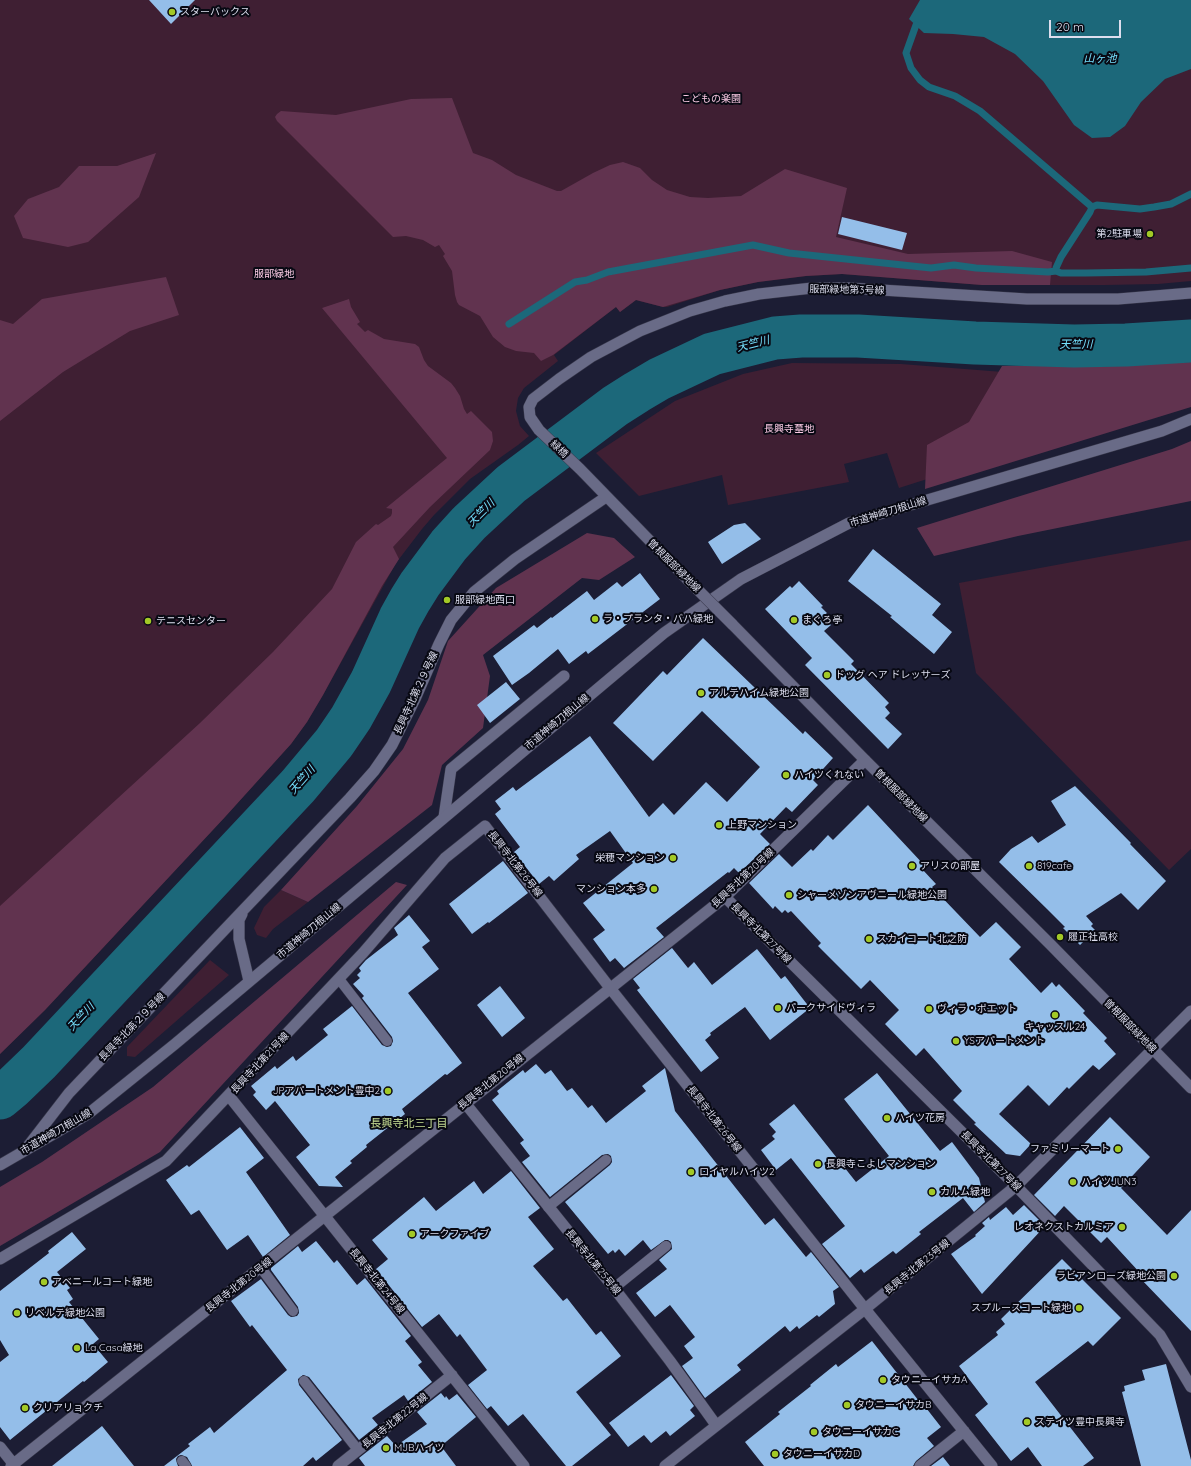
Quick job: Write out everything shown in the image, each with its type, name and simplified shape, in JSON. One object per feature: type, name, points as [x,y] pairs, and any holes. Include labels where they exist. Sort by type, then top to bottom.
[{"type":"street","name":"服部緑地第3号線","points":[[539,430],[530,417],[530,402],[559,379],[591,357],[640,332],[690,311],[725,301],[759,294],[812,288],[849,288],[1027,299],[1082,300],[1118,299],[1191,293]]},
{"type":"street","name":"市道神崎刀根山線","points":[[0,1165],[88,1114],[175,1044],[664,633],[741,579],[849,523],[1162,431],[1191,419]]},
{"type":"street","name":"緑橋","points":[[539,430],[580,469]]},
{"type":"street","name":"曽根服部緑地線","points":[[580,469],[1191,1088]]},
{"type":"street","name":"長興寺北第２９号線","points":[[25,1150],[69,1093],[244,910],[374,771],[392,745],[451,620],[465,602],[474,592],[515,559],[606,497]]},
{"type":"street","points":[[444,817],[451,769],[564,676]]},
{"type":"street","name":"長興寺北第20号線","points":[[13,1465],[725,897],[866,760]]},
{"type":"street","name":"長興寺北第21号線","points":[[0,1259],[166,1161],[363,953],[445,858],[485,826]]},
{"type":"street","name":"長興寺北第26号線","points":[[485,826],[610,988],[992,1466]]},
{"type":"street","name":"長興寺北第27号線","points":[[725,897],[1016,1186],[1160,1335],[1191,1387]]},
{"type":"street","name":"長興寺北第２９号線","points":[[244,910],[239,920],[238,939],[249,981]]},
{"type":"street","name":"長興寺北第23号線","points":[[665,1466],[865,1309],[1016,1186],[1151,1049],[1191,1011]]},
{"type":"street","name":"長興寺北第24号線","points":[[229,1096],[524,1466]]},
{"type":"street","name":"長興寺北第25号線","points":[[465,1103],[614,1288],[670,1361],[716,1425]]},
{"type":"street","name":"長興寺北第22号線","points":[[338,1466],[452,1375]]},
{"type":"street","points":[[920,1466],[964,1431]]},
{"type":"street","points":[[0,1447],[13,1465]]},
{"type":"lane","points":[[339,979],[388,1041]]},
{"type":"lane","points":[[548,1207],[606,1160]]},
{"type":"lane","points":[[614,1288],[666,1246]]},
{"type":"lane","points":[[260,1268],[293,1311]]},
{"type":"lane","points":[[304,1380],[358,1450]]},
{"type":"green space","name":"服部緑地","points":[[0,0],[1191,0],[1191,281],[1158,284],[982,285],[842,274],[806,276],[758,282],[720,290],[667,307],[636,300],[620,312],[616,307],[554,355],[558,361],[524,388],[518,398],[516,411],[520,426],[529,436],[470,479],[422,529],[396,563],[323,695],[307,722],[291,744],[45,1010],[0,1054]]},
{"type":"green space","name":"長興寺墓地","points":[[792,363],[901,364],[1003,372],[996,457],[899,488],[887,453],[844,464],[849,482],[728,505],[722,475],[639,496],[596,453],[675,401],[743,374]]},
{"type":"green space","points":[[1191,540],[1191,849],[1169,870],[976,673],[959,583]]},
{"type":"green space","points":[[281,890],[308,902],[273,929],[266,938],[257,935],[254,928],[264,907]]},
{"type":"green space","points":[[210,960],[229,975],[135,1057],[127,1056],[127,1047]]},
{"type":"shaded area","points":[[452,98],[473,153],[492,160],[516,175],[557,191],[561,191],[610,165],[623,162],[640,168],[652,180],[667,190],[690,197],[708,198],[741,196],[785,169],[847,188],[836,237],[908,254],[1012,251],[1052,262],[1050,285],[982,285],[842,274],[806,276],[758,282],[720,290],[663,307],[636,300],[620,312],[616,307],[553,355],[541,361],[534,353],[516,351],[505,347],[493,337],[480,316],[459,305],[455,295],[452,271],[443,256],[445,254],[439,245],[435,247],[423,240],[406,236],[393,237],[277,121],[275,117],[281,111],[336,115],[411,99]]},
{"type":"shaded area","points":[[156,153],[139,197],[88,242],[68,247],[23,238],[14,216],[28,199],[59,187],[79,166],[117,166]]},
{"type":"shaded area","points":[[166,277],[179,315],[130,331],[63,372],[0,421],[0,320],[13,324],[42,299]]},
{"type":"shaded area","points":[[349,299],[351,307],[360,322],[357,324],[365,332],[368,330],[384,339],[415,344],[419,347],[428,366],[451,383],[455,388],[467,414],[471,411],[492,432],[493,441],[490,450],[430,507],[393,547],[399,559],[382,586],[323,695],[307,722],[291,744],[45,1010],[0,1054],[0,906],[200,723],[273,652],[332,589],[356,542],[376,524],[378,525],[391,516],[392,509],[386,508],[447,458],[322,308]]},
{"type":"shaded area","points":[[1191,362],[1191,407],[925,489],[927,445],[969,422],[1002,366]]},
{"type":"shaded area","points":[[1191,441],[1191,501],[1018,536],[934,556],[917,528],[1172,449]]},
{"type":"shaded area","points":[[587,533],[614,538],[635,557],[599,580],[582,578],[483,655],[490,676],[483,728],[442,765],[432,805],[308,902],[281,890],[357,806],[403,749],[428,700],[448,641],[496,588]]},
{"type":"shaded area","points":[[396,882],[407,885],[160,1152],[0,1246],[0,1187],[42,1162],[153,1087]]},
{"type":"water","name":"山ヶ池","points":[[920,0],[1191,0],[1191,69],[1165,79],[1141,102],[1125,126],[1110,137],[1092,138],[1074,125],[1043,81],[1015,54],[984,37],[924,33],[909,19]]},
{"type":"building","name":"スターバックス","points":[[149,0],[195,0],[171,24]]},
{"type":"building","points":[[842,217],[907,233],[902,250],[838,234]]},
{"type":"building","points":[[745,523],[761,539],[722,564],[708,542],[734,525]]},
{"type":"building","points":[[873,549],[941,604],[932,615],[952,632],[934,654],[890,617],[892,616],[848,581]]},
{"type":"building","name":"ラ・プランタ・バハ緑地","points":[[640,573],[660,599],[588,654],[586,651],[569,664],[558,649],[512,685],[493,656],[534,625],[537,628],[551,617],[552,618],[587,591],[594,600],[617,582],[622,587]]},
{"type":"building","points":[[799,581],[823,606],[821,607],[827,613],[823,616],[831,625],[824,631],[854,661],[851,664],[889,703],[885,707],[890,713],[885,718],[902,734],[888,749],[805,665],[812,658],[765,609],[790,586],[792,588]]},
{"type":"building","points":[[703,638],[803,734],[805,731],[833,758],[813,780],[818,785],[792,812],[786,807],[760,834],[770,844],[739,873],[734,868],[656,928],[664,937],[624,968],[615,958],[610,962],[593,939],[605,930],[583,903],[633,863],[610,831],[576,855],[579,859],[554,881],[549,876],[539,884],[514,852],[520,847],[495,814],[501,809],[495,801],[513,787],[516,791],[590,736],[649,817],[663,803],[674,815],[706,782],[727,802],[760,767],[702,711],[653,761],[613,723],[663,671],[667,675]]},
{"type":"building","points":[[506,682],[520,699],[490,723],[477,705]]},
{"type":"building","points":[[1075,786],[1166,881],[1138,910],[1121,893],[1086,916],[1093,924],[1091,926],[1095,930],[1080,945],[1063,928],[1065,927],[999,862],[1011,849],[1032,836],[1038,843],[1066,825],[1051,801]]},
{"type":"building","points":[[868,805],[925,866],[922,869],[936,884],[932,887],[980,937],[996,922],[1021,947],[1009,959],[1041,993],[1052,982],[1056,987],[1059,984],[1085,1011],[1083,1013],[1107,1038],[1104,1041],[1116,1054],[1099,1070],[1093,1065],[1069,1089],[1067,1087],[1049,1106],[1028,1085],[999,1114],[1031,1144],[1020,1156],[1006,1154],[974,1124],[976,1123],[953,1100],[962,1091],[924,1048],[916,1056],[885,1024],[899,1010],[870,980],[861,989],[818,946],[821,943],[791,911],[788,913],[785,910],[782,913],[775,906],[773,909],[749,883],[779,854],[792,867],[811,849],[813,851],[828,835],[833,840]]},
{"type":"building","points":[[503,861],[528,893],[472,934],[449,904]]},
{"type":"building","points":[[409,915],[430,941],[422,947],[439,969],[408,993],[462,1063],[447,1075],[445,1074],[402,1109],[405,1114],[366,1145],[367,1147],[350,1161],[352,1163],[335,1177],[343,1187],[319,1186],[296,1157],[310,1145],[275,1101],[266,1110],[253,1095],[256,1092],[251,1086],[275,1066],[277,1069],[293,1056],[296,1061],[328,1035],[323,1029],[352,1006],[382,1045],[387,1047],[391,1046],[393,1041],[392,1037],[362,998],[364,996],[353,984],[360,978],[357,975],[361,971],[359,968],[366,960],[398,935],[394,928]]},
{"type":"building","points":[[672,948],[688,968],[694,962],[712,985],[757,949],[781,979],[785,976],[810,1008],[770,1040],[745,1007],[710,1033],[711,1035],[705,1040],[719,1058],[701,1072],[637,990],[640,988],[633,979]]},
{"type":"building","points":[[500,986],[525,1018],[502,1037],[477,1005]]},
{"type":"building","points":[[536,1064],[545,1074],[551,1070],[567,1091],[572,1088],[588,1108],[592,1105],[606,1123],[646,1091],[642,1086],[665,1068],[675,1111],[765,1225],[774,1218],[806,1257],[811,1252],[839,1287],[833,1291],[835,1304],[819,1317],[817,1315],[799,1329],[797,1326],[790,1332],[785,1326],[737,1365],[741,1370],[705,1398],[682,1366],[693,1358],[684,1346],[695,1337],[670,1305],[655,1317],[636,1293],[667,1269],[659,1260],[672,1249],[671,1242],[665,1240],[651,1250],[643,1240],[625,1256],[619,1249],[615,1253],[613,1250],[608,1254],[565,1202],[610,1165],[612,1162],[611,1156],[608,1154],[602,1155],[550,1197],[522,1162],[530,1156],[520,1143],[524,1140],[492,1100],[499,1094],[497,1091],[523,1070],[525,1073]]},
{"type":"building","points":[[877,1073],[940,1151],[952,1142],[979,1178],[985,1202],[974,1212],[963,1198],[919,1232],[921,1234],[896,1254],[893,1251],[864,1273],[861,1269],[850,1278],[822,1244],[845,1226],[791,1158],[776,1170],[761,1150],[775,1139],[772,1136],[776,1132],[769,1124],[794,1104],[856,1182],[889,1156],[844,1099]]},
{"type":"building","points":[[1110,1117],[1150,1157],[1121,1188],[1167,1235],[1191,1210],[1191,1331],[1139,1277],[1141,1274],[1107,1237],[1101,1243],[1064,1206],[1055,1216],[1034,1195]]},
{"type":"building","points":[[240,1127],[264,1158],[246,1172],[290,1235],[263,1257],[248,1235],[227,1250],[199,1210],[191,1215],[166,1180],[187,1165],[189,1167]]},
{"type":"building","points":[[511,1171],[540,1208],[528,1217],[554,1249],[533,1266],[563,1301],[567,1298],[596,1335],[601,1331],[621,1356],[576,1392],[611,1435],[572,1466],[566,1466],[523,1414],[508,1426],[491,1406],[487,1409],[468,1385],[487,1370],[460,1334],[457,1337],[439,1314],[422,1327],[376,1269],[388,1259],[372,1240],[424,1197],[436,1211],[474,1181],[483,1194]]},
{"type":"building","points":[[1024,1205],[1045,1226],[982,1294],[951,1254],[976,1236],[975,1235],[985,1226],[982,1223],[989,1217],[990,1220],[1006,1207],[1013,1215]]},
{"type":"building","points":[[72,1232],[86,1249],[57,1272],[70,1288],[67,1290],[73,1299],[69,1302],[99,1339],[93,1344],[108,1362],[10,1440],[0,1427],[0,1362],[9,1355],[0,1340],[0,1291],[49,1253],[48,1251]]},
{"type":"building","points":[[316,1241],[334,1263],[337,1260],[357,1285],[365,1278],[411,1336],[405,1341],[422,1362],[418,1365],[432,1382],[408,1401],[404,1395],[372,1418],[378,1425],[359,1440],[309,1377],[303,1375],[298,1379],[299,1385],[342,1440],[316,1461],[313,1457],[303,1466],[192,1466],[187,1457],[181,1455],[176,1459],[178,1466],[164,1466],[190,1446],[188,1444],[210,1427],[214,1433],[287,1370],[252,1325],[250,1327],[231,1301],[261,1279],[288,1315],[291,1317],[297,1316],[299,1313],[298,1307],[271,1268],[298,1246],[302,1252]]},
{"type":"building","points":[[1062,1259],[1121,1318],[1093,1346],[1088,1341],[1035,1382],[1094,1458],[1083,1466],[1042,1466],[1028,1447],[1011,1461],[975,1415],[988,1404],[959,1366],[998,1335],[996,1332],[1005,1324],[1001,1319]]},
{"type":"building","points":[[872,1341],[941,1427],[927,1438],[934,1446],[916,1461],[913,1466],[764,1466],[745,1442],[780,1414],[778,1412],[836,1364],[838,1367]]},
{"type":"building","points":[[1166,1364],[1191,1460],[1191,1466],[1141,1466],[1122,1392],[1125,1391],[1124,1386],[1145,1380],[1142,1370]]},
{"type":"building","points":[[671,1375],[694,1406],[690,1410],[695,1416],[670,1436],[666,1431],[651,1443],[644,1435],[628,1447],[609,1423]]},
{"type":"building","points":[[441,1393],[449,1400],[457,1394],[476,1417],[441,1446],[456,1466],[365,1466],[359,1458],[387,1436],[396,1446],[427,1424],[417,1412]]},
{"type":"building","points":[[102,1426],[134,1466],[52,1466]]},
{"type":"building","points":[[943,1457],[950,1466],[931,1466]]},
{"type":"waterway","points":[[916,25],[906,53],[911,68],[920,80],[929,87],[955,96],[980,111],[1092,207],[1061,257],[1056,271]]},
{"type":"waterway","points":[[1092,207],[1097,205],[1140,209],[1171,204],[1191,194]]},
{"type":"waterway","points":[[509,324],[575,282],[587,280],[608,272],[753,245],[789,253],[931,268],[954,265],[976,268],[1048,272],[1056,271],[1061,273],[1146,272],[1191,268]]},
{"type":"waterway","name":"天竺川","points":[[0,1098],[39,1062],[298,786],[334,743],[351,718],[371,682],[400,618],[410,600],[449,545],[469,523],[511,484],[615,406],[637,392],[659,379],[712,354],[775,338],[801,336],[858,336],[975,343],[1074,346],[1126,345],[1191,341]]},
{"type":"place","name":"スターバックス","points":[[172,12]]},
{"type":"place","name":"第2駐車場","points":[[1150,234]]},
{"type":"place","name":"服部緑地西口","points":[[447,600]]},
{"type":"place","name":"ラ・プランタ・バハ緑地","points":[[595,619]]},
{"type":"place","name":"まぐろ亭","points":[[794,620]]},
{"type":"place","name":"テニスセンター","points":[[148,621]]},
{"type":"place","name":"ドッグ ヘア ドレッサーズ","points":[[827,675]]},
{"type":"place","name":"アルテハイム緑地公園","points":[[701,693]]},
{"type":"place","name":"ハイツくれない","points":[[786,775]]},
{"type":"place","name":"上野マンション","points":[[719,825]]},
{"type":"place","name":"栄穂マンション","points":[[673,858]]},
{"type":"place","name":"アリスの部屋","points":[[912,866]]},
{"type":"place","name":"819cafe","points":[[1029,866]]},
{"type":"place","name":"マンション本多","points":[[654,889]]},
{"type":"place","name":"シャーメゾンアヴニール緑地公園","points":[[789,895]]},
{"type":"place","name":"履正社高校","points":[[1060,937]]},
{"type":"place","name":"スカイコート北之防","points":[[869,939]]},
{"type":"place","name":"パークサイドヴィラ","points":[[778,1008]]},
{"type":"place","name":"ヴィラ・ポエット","points":[[929,1009]]},
{"type":"place","name":"キャッスル24","points":[[1055,1015]]},
{"type":"place","name":"YSアパートメント","points":[[956,1041]]},
{"type":"place","name":"JPアパートメント豊中2","points":[[388,1091]]},
{"type":"place","name":"ハイツ花房","points":[[887,1118]]},
{"type":"place","name":"ファミリーマート","points":[[1118,1149]]},
{"type":"place","name":"長興寺こよしマンション","points":[[818,1164]]},
{"type":"place","name":"ロイヤルハイツ2","points":[[691,1172]]},
{"type":"place","name":"ハイツJUN3","points":[[1073,1182]]},
{"type":"place","name":"カルム緑地","points":[[932,1192]]},
{"type":"place","name":"レオネクストカルミア","points":[[1122,1227]]},
{"type":"place","name":"アークファイブ","points":[[412,1234]]},
{"type":"place","name":"ラビアンローズ緑地公園","points":[[1174,1276]]},
{"type":"place","name":"アベニールコート緑地","points":[[44,1282]]},
{"type":"place","name":"スプルースコート緑地","points":[[1079,1308]]},
{"type":"place","name":"リベルテ緑地公園","points":[[17,1313]]},
{"type":"place","name":"La Casa緑地","points":[[77,1348]]},
{"type":"place","name":"タウニーイサカA","points":[[883,1380]]},
{"type":"place","name":"タウニーイサカB","points":[[847,1405]]},
{"type":"place","name":"クリアリョクチ","points":[[25,1408]]},
{"type":"place","name":"ステイツ豊中長興寺","points":[[1027,1422]]},
{"type":"place","name":"タウニーイサカC","points":[[814,1432]]},
{"type":"place","name":"MJBハイツ","points":[[386,1448]]},
{"type":"place","name":"タウニーイサカD","points":[[775,1454]]},
{"type":"district","name":"長興寺北三丁目","points":[[409,1124]]},
{"type":"park label","name":"こどもの楽園","points":[[711,99]]}]
